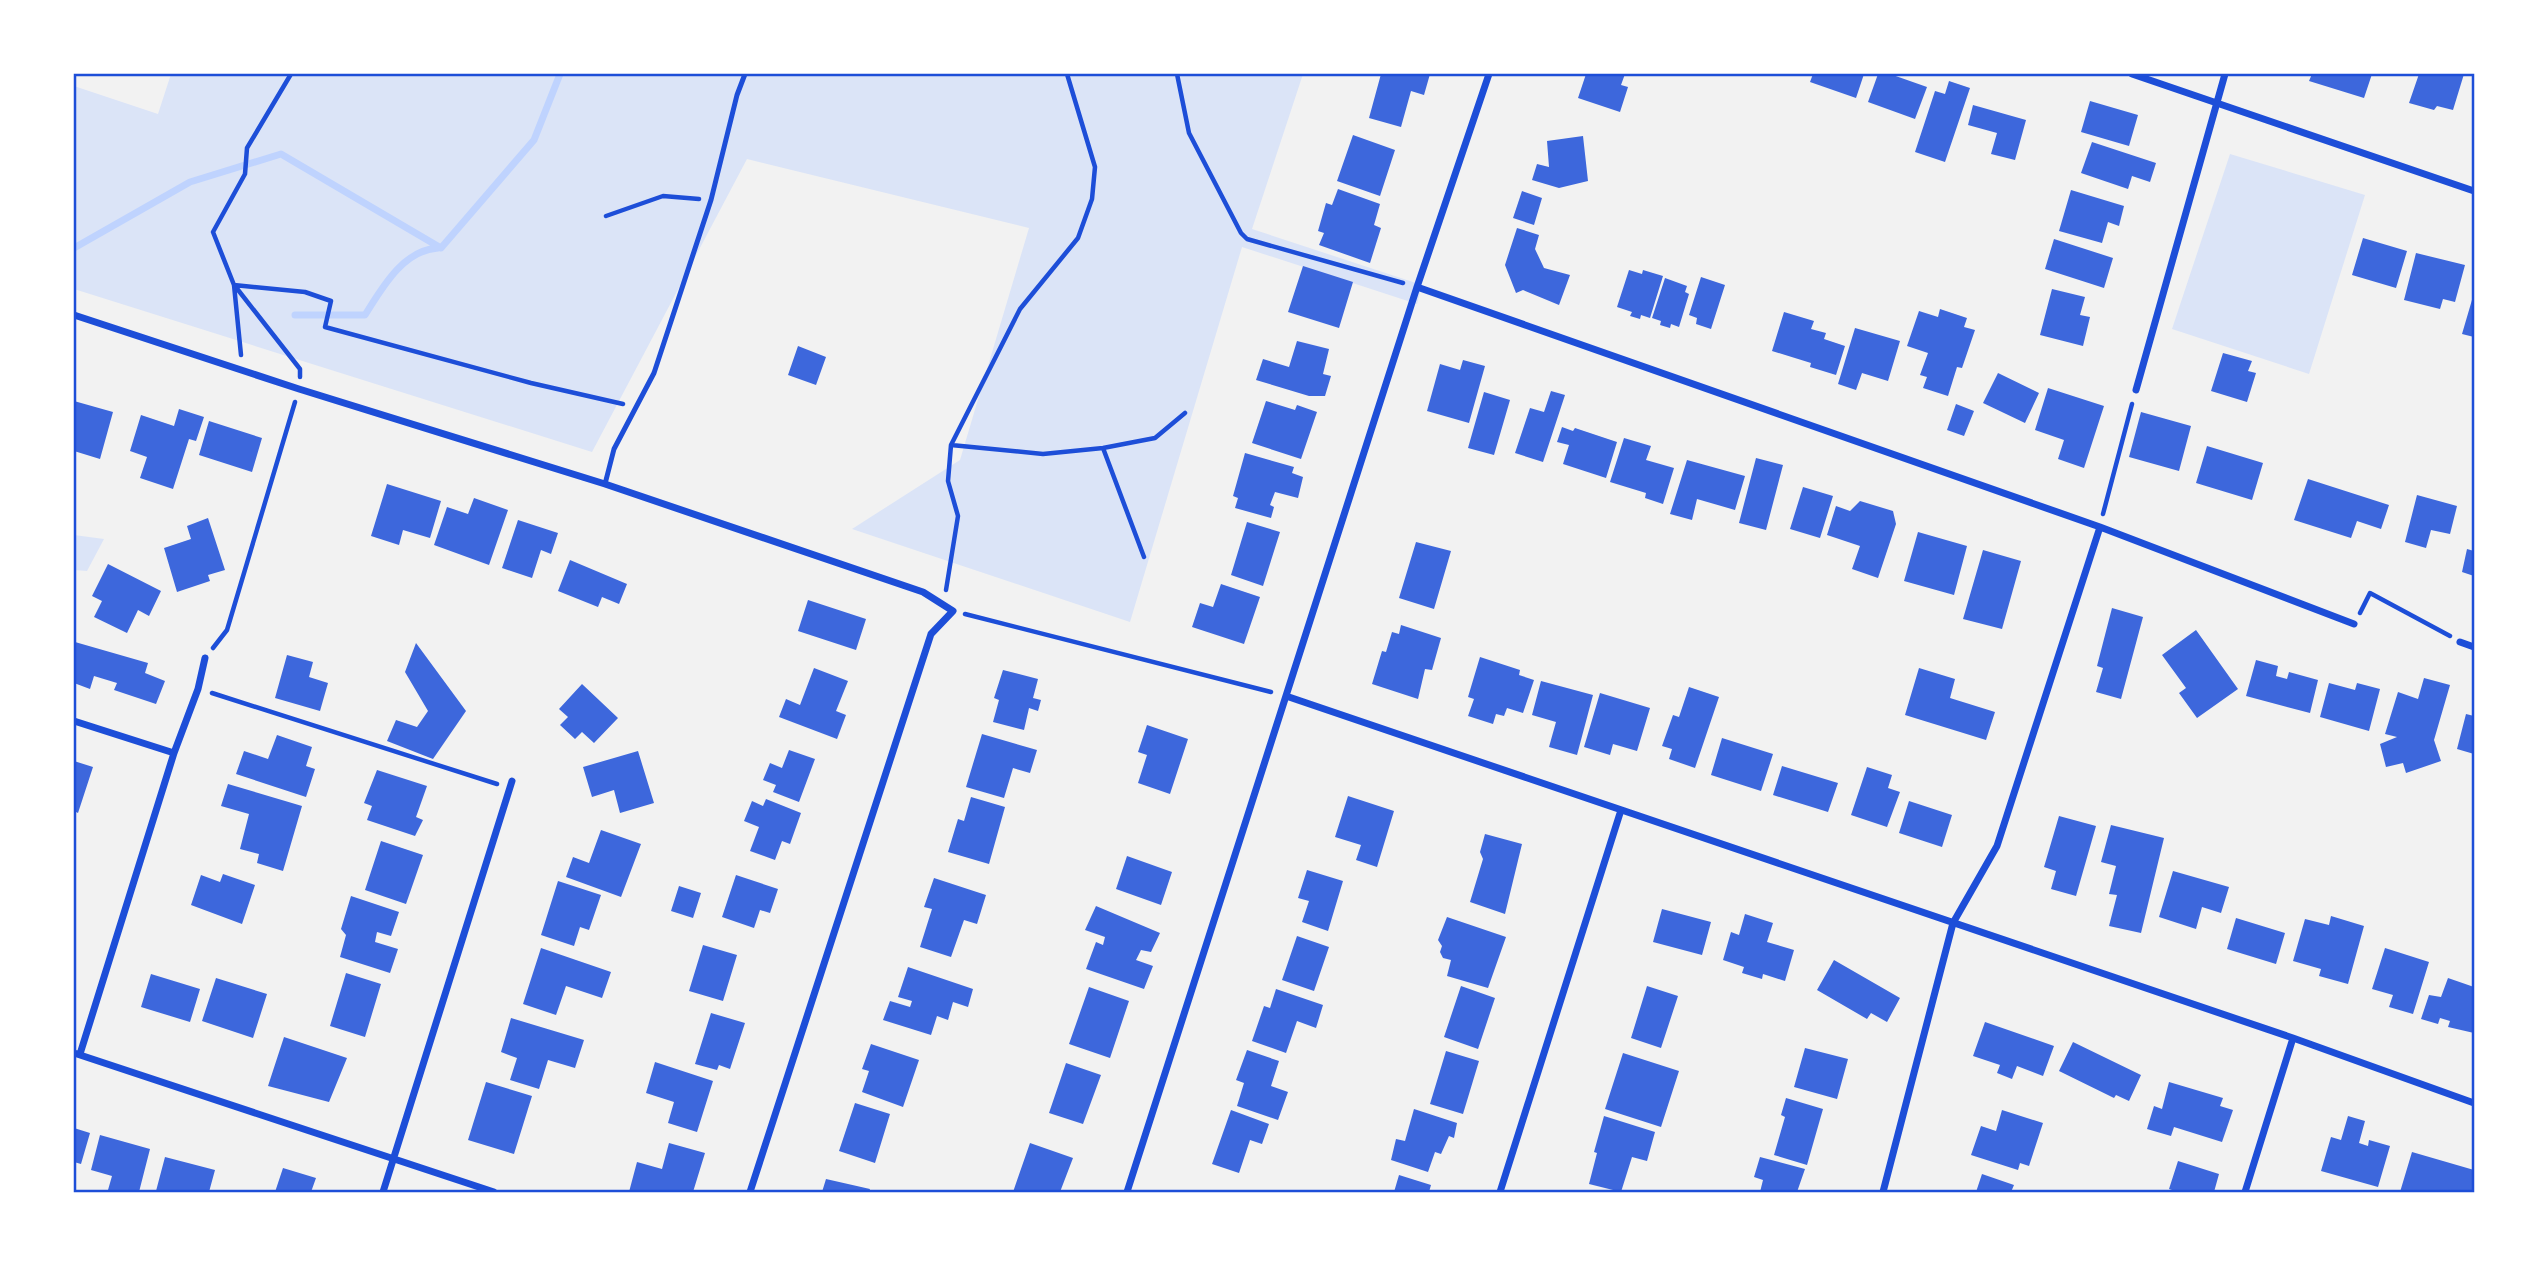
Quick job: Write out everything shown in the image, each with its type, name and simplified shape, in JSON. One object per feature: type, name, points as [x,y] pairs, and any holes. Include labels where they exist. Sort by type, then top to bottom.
[{"type":"street","points":[[1128,1192],[1417,287],[1489,74]]},
{"type":"street","points":[[2132,74],[2474,191]]},
{"type":"street","points":[[2136,390],[2225,74]]},
{"type":"street","points":[[1417,287],[2100,527],[2354,624]]},
{"type":"street","points":[[74,315],[299,390],[605,484],[923,592],[953,611],[931,634],[750,1192]]},
{"type":"street","points":[[1883,1192],[1953,922],[1997,846],[2100,527]]},
{"type":"street","points":[[2460,642],[2474,647]]},
{"type":"street","points":[[205,658],[198,689],[174,753],[77,1054],[494,1192]]},
{"type":"street","points":[[1286,696],[2292,1038],[2474,1103]]},
{"type":"street","points":[[74,721],[174,753]]},
{"type":"street","points":[[383,1192],[511,784]]},
{"type":"street","points":[[1500,1192],[1621,810]]},
{"type":"street","points":[[2245,1192],[2292,1038]]},
{"type":"lane","points":[[605,484],[614,449],[654,373],[711,200],[737,95],[745,74]]},
{"type":"path","points":[[242,371],[234,285],[213,232],[246,174],[247,148],[292,74]]},
{"type":"path","points":[[944,603],[958,516],[948,481],[951,445],[1020,309],[1078,238],[1092,199],[1095,167],[1067,74]]},
{"type":"path","points":[[1177,74],[1189,132],[1247,239],[1417,287]]},
{"type":"path","points":[[606,216],[663,196],[711,200]]},
{"type":"path","points":[[234,285],[304,292],[331,301],[325,327],[531,383],[635,407]]},
{"type":"path","points":[[205,658],[227,631],[299,390],[300,369],[234,285]]},
{"type":"path","points":[[2100,527],[2136,390]]},
{"type":"path","points":[[951,445],[1043,454],[1103,448],[1155,438],[1185,413]]},
{"type":"path","points":[[1103,448],[1144,557]]},
{"type":"path","points":[[2354,624],[2370,593],[2460,642]]},
{"type":"path","points":[[953,611],[1286,696]]},
{"type":"path","points":[[198,689],[511,784]]},
{"type":"shaded area","points":[[171,74],[1303,74],[1252,229],[1422,285],[1417,304],[1242,247],[1130,622],[852,529],[960,460],[1029,228],[747,159],[592,452],[74,289],[74,86],[158,114]]},
{"type":"shaded area","points":[[2230,154],[2365,195],[2309,374],[2172,329]]},
{"type":"shaded area","points":[[74,535],[104,539],[87,571],[74,570]]},
{"type":"building","points":[[1381,74],[1430,74],[1424,95],[1411,91],[1401,127],[1369,118]]},
{"type":"building","points":[[1586,74],[1625,74],[1621,85],[1628,87],[1620,112],[1578,98]]},
{"type":"building","points":[[1813,74],[1864,74],[1856,98],[1810,82]]},
{"type":"building","points":[[1878,74],[1890,74],[1927,87],[1915,119],[1868,102]]},
{"type":"building","points":[[2312,74],[2372,74],[2364,98],[2309,81]]},
{"type":"building","points":[[2419,74],[2464,74],[2453,110],[2437,106],[2434,110],[2409,103]]},
{"type":"building","points":[[1949,81],[1970,88],[1945,162],[1915,152],[1935,91],[1945,94]]},
{"type":"building","points":[[2090,101],[2138,115],[2129,146],[2081,132]]},
{"type":"building","points":[[1973,105],[2026,120],[2015,160],[1991,154],[1997,133],[1968,125]]},
{"type":"building","points":[[1353,135],[1395,150],[1380,196],[1337,181]]},
{"type":"building","points":[[1583,136],[1588,181],[1559,188],[1532,180],[1537,164],[1549,167],[1547,141]]},
{"type":"building","points":[[2092,142],[2156,163],[2150,182],[2132,176],[2128,189],[2081,173]]},
{"type":"building","points":[[1338,189],[1380,204],[1374,225],[1381,228],[1370,263],[1319,245],[1324,233],[1318,231],[1326,203],[1332,205]]},
{"type":"building","points":[[2071,190],[2124,206],[2119,226],[2108,222],[2102,243],[2059,231]]},
{"type":"building","points":[[1522,191],[1542,198],[1534,225],[1513,218]]},
{"type":"building","points":[[1517,228],[1539,235],[1535,249],[1544,268],[1570,275],[1559,305],[1523,290],[1516,293],[1505,265]]},
{"type":"building","points":[[2363,238],[2407,251],[2396,288],[2352,275]]},
{"type":"building","points":[[2054,239],[2113,258],[2104,288],[2045,269]]},
{"type":"building","points":[[2416,253],[2465,265],[2455,302],[2443,299],[2440,309],[2404,300]]},
{"type":"building","points":[[1303,266],[1353,282],[1339,328],[1288,312]]},
{"type":"building","points":[[1629,270],[1642,274],[1643,270],[1663,276],[1650,318],[1630,316],[1632,312],[1617,307]]},
{"type":"building","points":[[1701,277],[1725,285],[1711,329],[1696,324],[1697,318],[1689,315]]},
{"type":"building","points":[[1665,278],[1687,286],[1685,292],[1689,294],[1679,327],[1671,324],[1670,328],[1660,325],[1661,321],[1652,318]]},
{"type":"building","points":[[2052,289],[2085,297],[2080,315],[2090,317],[2083,346],[2040,335]]},
{"type":"building","points":[[2474,293],[2474,337],[2462,334]]},
{"type":"building","points":[[1940,309],[1967,318],[1964,327],[1975,330],[1962,368],[1957,367],[1948,396],[1923,388],[1927,377],[1920,375],[1928,353],[1907,346],[1919,311],[1938,317]]},
{"type":"building","points":[[1784,312],[1814,321],[1811,329],[1826,333],[1824,339],[1845,346],[1836,375],[1810,367],[1811,363],[1772,351]]},
{"type":"building","points":[[1855,328],[1900,341],[1888,381],[1862,373],[1856,390],[1838,384]]},
{"type":"building","points":[[1297,341],[1329,349],[1323,374],[1331,376],[1325,396],[1309,396],[1256,380],[1263,359],[1289,367]]},
{"type":"building","points":[[798,346],[826,357],[816,385],[788,375]]},
{"type":"building","points":[[2223,353],[2252,361],[2248,371],[2256,373],[2247,402],[2211,391]]},
{"type":"building","points":[[1463,360],[1485,366],[1469,423],[1427,411],[1440,364],[1460,370]]},
{"type":"building","points":[[1998,373],[2039,393],[2025,423],[1983,403]]},
{"type":"building","points":[[2048,388],[2104,406],[2084,468],[2058,459],[2064,440],[2035,430]]},
{"type":"building","points":[[1551,391],[1565,395],[1543,462],[1515,453],[1530,408],[1544,412]]},
{"type":"building","points":[[1484,392],[1510,400],[1494,455],[1468,448]]},
{"type":"building","points":[[74,401],[113,412],[100,459],[74,451]]},
{"type":"building","points":[[1266,401],[1295,410],[1297,405],[1317,412],[1301,459],[1252,443]]},
{"type":"building","points":[[1956,404],[1974,411],[1964,436],[1947,430]]},
{"type":"building","points":[[179,409],[204,417],[196,441],[189,439],[173,489],[140,478],[147,457],[130,451],[141,415],[174,426]]},
{"type":"building","points":[[2141,412],[2191,426],[2179,471],[2129,457]]},
{"type":"building","points":[[209,421],[262,438],[252,472],[199,455]]},
{"type":"building","points":[[1562,427],[1573,431],[1575,428],[1617,442],[1606,478],[1563,464],[1569,445],[1557,442]]},
{"type":"building","points":[[1624,438],[1651,446],[1646,460],[1674,468],[1663,504],[1645,498],[1646,493],[1610,482]]},
{"type":"building","points":[[2207,446],[2263,463],[2252,500],[2196,483]]},
{"type":"building","points":[[1245,453],[1294,467],[1292,473],[1303,477],[1298,498],[1275,492],[1270,505],[1274,507],[1271,518],[1235,508],[1238,498],[1233,496]]},
{"type":"building","points":[[1756,458],[1783,465],[1766,530],[1739,523]]},
{"type":"building","points":[[1687,460],[1745,476],[1735,510],[1697,499],[1692,520],[1670,514]]},
{"type":"building","points":[[2308,479],[2389,505],[2381,529],[2357,521],[2351,538],[2294,520]]},
{"type":"building","points":[[387,484],[441,501],[430,538],[403,530],[399,545],[371,536]]},
{"type":"building","points":[[1803,487],[1833,496],[1820,538],[1790,529]]},
{"type":"building","points":[[2417,495],[2457,506],[2450,534],[2431,530],[2426,548],[2405,542]]},
{"type":"building","points":[[474,498],[508,510],[489,565],[434,545],[447,507],[468,514]]},
{"type":"building","points":[[1860,501],[1893,511],[1896,524],[1878,578],[1852,569],[1860,546],[1827,535],[1836,506],[1850,511]]},
{"type":"building","points":[[208,518],[225,570],[208,575],[210,581],[177,592],[164,548],[191,539],[187,526]]},
{"type":"building","points":[[518,520],[558,533],[551,554],[541,550],[532,578],[502,568]]},
{"type":"building","points":[[1247,522],[1280,532],[1263,586],[1231,575]]},
{"type":"building","points":[[1918,532],[1967,546],[1954,595],[1904,581]]},
{"type":"building","points":[[1416,542],[1451,551],[1434,609],[1399,598]]},
{"type":"building","points":[[2467,549],[2474,551],[2474,576],[2462,572]]},
{"type":"building","points":[[1983,550],[2021,561],[2002,629],[1963,619]]},
{"type":"building","points":[[570,560],[627,584],[619,604],[602,597],[598,607],[558,591]]},
{"type":"building","points":[[108,564],[161,591],[149,616],[138,610],[127,633],[94,617],[102,601],[92,596]]},
{"type":"building","points":[[1221,584],[1260,597],[1244,644],[1192,627],[1200,603],[1213,607]]},
{"type":"building","points":[[808,600],[866,619],[856,650],[798,631]]},
{"type":"building","points":[[2112,608],[2143,617],[2121,699],[2096,692],[2103,668],[2097,666]]},
{"type":"building","points":[[1401,625],[1441,638],[1432,670],[1425,669],[1418,699],[1372,684],[1382,651],[1386,652],[1392,632],[1399,634]]},
{"type":"building","points":[[2196,630],[2238,689],[2197,718],[2179,693],[2186,688],[2162,655]]},
{"type":"building","points":[[75,642],[148,663],[145,673],[165,681],[156,704],[114,690],[117,683],[94,676],[90,689],[74,683]]},
{"type":"building","points":[[416,643],[466,711],[433,759],[387,741],[396,720],[417,727],[428,711],[405,672]]},
{"type":"building","points":[[287,655],[313,662],[309,677],[328,683],[320,711],[275,698]]},
{"type":"building","points":[[1480,657],[1520,670],[1519,675],[1534,680],[1523,713],[1507,708],[1504,716],[1496,714],[1493,724],[1468,716],[1474,699],[1468,697]]},
{"type":"building","points":[[2256,660],[2278,666],[2276,676],[2287,679],[2289,672],[2318,680],[2310,713],[2246,696]]},
{"type":"building","points":[[814,668],[848,681],[836,711],[846,715],[837,739],[779,717],[786,699],[800,705]]},
{"type":"building","points":[[1919,668],[1955,679],[1950,698],[1995,712],[1986,740],[1905,715]]},
{"type":"building","points":[[1003,670],[1038,679],[1033,698],[1041,700],[1038,711],[1029,708],[1024,730],[993,722],[999,700],[994,698]]},
{"type":"building","points":[[2424,678],[2450,685],[2434,740],[2441,761],[2406,773],[2403,763],[2386,767],[2380,744],[2397,737],[2385,734],[2398,692],[2418,699]]},
{"type":"building","points":[[1541,681],[1593,695],[1577,755],[1549,747],[1556,722],[1532,715]]},
{"type":"building","points":[[2329,683],[2355,690],[2357,683],[2380,689],[2369,731],[2320,717]]},
{"type":"building","points":[[582,684],[618,718],[594,743],[582,732],[575,739],[560,725],[568,717],[559,709]]},
{"type":"building","points":[[1689,687],[1719,697],[1695,768],[1669,759],[1672,749],[1662,746],[1673,715],[1679,717]]},
{"type":"building","points":[[1600,693],[1650,708],[1637,751],[1613,744],[1610,755],[1584,747]]},
{"type":"building","points":[[2466,714],[2474,716],[2474,754],[2457,749]]},
{"type":"building","points":[[1147,725],[1188,739],[1170,794],[1138,783],[1147,755],[1138,752]]},
{"type":"building","points":[[982,734],[1037,750],[1030,773],[1013,768],[1004,798],[966,787]]},
{"type":"building","points":[[277,735],[312,747],[306,766],[315,769],[306,797],[236,774],[244,751],[268,759]]},
{"type":"building","points":[[1722,738],[1773,754],[1761,791],[1711,775]]},
{"type":"building","points":[[789,750],[815,759],[799,802],[773,792],[776,785],[763,780],[770,763],[782,768]]},
{"type":"building","points":[[638,751],[654,803],[620,813],[614,790],[592,797],[583,767]]},
{"type":"building","points":[[74,761],[93,767],[78,813],[74,811]]},
{"type":"building","points":[[1782,766],[1838,783],[1828,812],[1773,795]]},
{"type":"building","points":[[1867,767],[1892,775],[1888,788],[1900,792],[1887,827],[1851,815]]},
{"type":"building","points":[[377,770],[427,786],[416,817],[423,820],[415,836],[367,820],[372,806],[364,803]]},
{"type":"building","points":[[228,784],[302,806],[283,871],[257,863],[259,854],[240,849],[249,814],[221,806]]},
{"type":"building","points":[[1348,796],[1394,811],[1377,867],[1356,860],[1361,845],[1335,837]]},
{"type":"building","points":[[971,797],[1005,807],[989,864],[948,852],[958,819],[964,821]]},
{"type":"building","points":[[766,799],[801,813],[790,844],[782,841],[775,860],[750,851],[759,827],[744,821],[752,801],[763,806]]},
{"type":"building","points":[[1909,801],[1952,815],[1942,847],[1899,833]]},
{"type":"building","points":[[2059,816],[2096,826],[2076,896],[2051,889],[2056,871],[2044,867]]},
{"type":"building","points":[[2111,825],[2164,838],[2141,933],[2109,926],[2117,895],[2109,894],[2116,866],[2101,862]]},
{"type":"building","points":[[601,830],[641,844],[621,897],[566,877],[573,857],[589,863]]},
{"type":"building","points":[[1485,834],[1522,844],[1505,914],[1470,902],[1483,859],[1480,852]]},
{"type":"building","points":[[381,841],[423,855],[406,904],[365,890]]},
{"type":"building","points":[[1127,856],[1172,872],[1161,905],[1116,889]]},
{"type":"building","points":[[1307,870],[1343,881],[1328,931],[1302,922],[1309,901],[1298,898]]},
{"type":"building","points":[[2173,871],[2229,887],[2221,913],[2202,907],[2196,929],[2159,917]]},
{"type":"building","points":[[223,874],[255,885],[242,924],[191,905],[201,875],[220,882]]},
{"type":"building","points":[[736,875],[778,889],[770,913],[760,910],[754,928],[722,917]]},
{"type":"building","points":[[934,878],[986,895],[977,924],[964,920],[951,957],[920,947],[932,909],[924,907]]},
{"type":"building","points":[[558,881],[601,895],[589,930],[580,927],[574,946],[541,935]]},
{"type":"building","points":[[679,886],[701,893],[693,918],[671,911]]},
{"type":"building","points":[[351,896],[399,912],[391,936],[377,932],[375,942],[398,949],[390,973],[340,957],[346,935],[341,929]]},
{"type":"building","points":[[1096,906],[1160,933],[1151,952],[1141,950],[1136,960],[1153,966],[1144,989],[1086,969],[1096,942],[1103,945],[1105,937],[1085,930]]},
{"type":"building","points":[[1662,909],[1711,922],[1702,955],[1653,942]]},
{"type":"building","points":[[1745,914],[1773,923],[1767,942],[1794,950],[1785,981],[1763,974],[1762,979],[1742,973],[1744,967],[1723,960],[1731,932],[1739,935]]},
{"type":"building","points":[[2331,916],[2364,926],[2348,984],[2319,976],[2321,969],[2293,961],[2305,919],[2329,925]]},
{"type":"building","points":[[1447,917],[1506,937],[1488,988],[1447,976],[1451,960],[1443,958],[1440,952],[1442,946],[1438,940]]},
{"type":"building","points":[[2236,918],[2285,933],[2276,964],[2227,949]]},
{"type":"building","points":[[1297,936],[1329,947],[1314,991],[1282,980]]},
{"type":"building","points":[[703,945],[737,955],[723,1001],[689,991]]},
{"type":"building","points":[[541,948],[611,972],[602,998],[566,986],[556,1015],[523,1004]]},
{"type":"building","points":[[2385,948],[2429,962],[2413,1014],[2389,1007],[2393,995],[2372,989]]},
{"type":"building","points":[[1834,960],[1900,998],[1887,1022],[1871,1013],[1867,1019],[1817,990]]},
{"type":"building","points":[[908,967],[973,989],[968,1007],[953,1002],[948,1020],[937,1016],[931,1035],[883,1020],[890,1001],[910,1007],[912,1001],[898,997]]},
{"type":"building","points":[[346,973],[381,984],[365,1037],[330,1026]]},
{"type":"building","points":[[151,974],[200,989],[190,1022],[141,1007]]},
{"type":"building","points":[[216,978],[267,994],[253,1038],[202,1021]]},
{"type":"building","points":[[2448,978],[2474,987],[2474,1033],[2448,1027],[2450,1021],[2440,1018],[2438,1024],[2421,1019],[2429,995],[2441,997]]},
{"type":"building","points":[[1461,986],[1495,998],[1478,1049],[1444,1037]]},
{"type":"building","points":[[1647,986],[1678,996],[1661,1048],[1631,1038]]},
{"type":"building","points":[[1089,987],[1129,1001],[1110,1058],[1069,1044]]},
{"type":"building","points":[[1276,989],[1323,1005],[1316,1028],[1297,1021],[1286,1053],[1252,1041],[1264,1006],[1270,1008]]},
{"type":"building","points":[[711,1013],[745,1023],[730,1069],[719,1065],[717,1070],[695,1064]]},
{"type":"building","points":[[511,1018],[584,1040],[575,1068],[548,1060],[539,1089],[510,1080],[517,1058],[501,1052]]},
{"type":"building","points":[[1985,1022],[2054,1046],[2043,1076],[2017,1066],[2012,1079],[1997,1073],[2000,1065],[1973,1056]]},
{"type":"building","points":[[284,1037],[347,1058],[329,1102],[268,1086]]},
{"type":"building","points":[[2073,1042],[2141,1075],[2129,1101],[2116,1095],[2114,1098],[2059,1071]]},
{"type":"building","points":[[871,1044],[919,1060],[903,1107],[862,1092],[869,1071],[862,1069]]},
{"type":"building","points":[[1805,1048],[1848,1059],[1837,1099],[1794,1087]]},
{"type":"building","points":[[1247,1050],[1279,1061],[1271,1086],[1288,1092],[1278,1120],[1237,1106],[1244,1083],[1236,1080]]},
{"type":"building","points":[[1446,1051],[1479,1061],[1463,1114],[1430,1104]]},
{"type":"building","points":[[1623,1053],[1679,1071],[1661,1127],[1605,1109]]},
{"type":"building","points":[[655,1062],[713,1081],[697,1132],[668,1123],[674,1102],[646,1093]]},
{"type":"building","points":[[1066,1063],[1101,1075],[1083,1124],[1049,1113]]},
{"type":"building","points":[[486,1082],[532,1096],[514,1154],[468,1140]]},
{"type":"building","points":[[2169,1082],[2223,1098],[2220,1106],[2233,1110],[2222,1142],[2174,1127],[2171,1136],[2147,1129],[2154,1106],[2162,1109]]},
{"type":"building","points":[[1786,1098],[1823,1109],[1807,1165],[1774,1155],[1785,1117],[1781,1115]]},
{"type":"building","points":[[855,1103],[890,1114],[875,1163],[839,1151]]},
{"type":"building","points":[[1414,1109],[1457,1123],[1454,1138],[1449,1136],[1441,1154],[1435,1152],[1428,1172],[1391,1160],[1396,1139],[1405,1141]]},
{"type":"building","points":[[1231,1110],[1269,1124],[1262,1144],[1250,1140],[1239,1173],[1212,1164]]},
{"type":"building","points":[[2002,1110],[2043,1123],[2029,1166],[2020,1163],[2018,1170],[1971,1155],[1981,1126],[1996,1131]]},
{"type":"building","points":[[1604,1116],[1655,1132],[1647,1161],[1632,1157],[1621,1192],[1589,1184]]},
{"type":"building","points":[[2348,1116],[2365,1121],[2359,1143],[2368,1146],[2369,1140],[2390,1146],[2378,1187],[2321,1171],[2331,1137],[2341,1140]]},
{"type":"building","points":[[74,1128],[90,1133],[81,1164],[74,1162]]},
{"type":"building","points":[[100,1135],[150,1149],[139,1192],[108,1190],[112,1176],[91,1170]]},
{"type":"building","points":[[669,1143],[705,1153],[693,1192],[629,1192],[637,1162],[662,1169]]},
{"type":"building","points":[[1030,1143],[1073,1158],[1060,1192],[1013,1192]]},
{"type":"building","points":[[2412,1152],[2474,1170],[2472,1192],[2400,1192]]},
{"type":"building","points":[[165,1157],[215,1170],[209,1192],[156,1191]]},
{"type":"building","points":[[1760,1157],[1805,1169],[1797,1192],[1760,1192],[1763,1180],[1754,1177]]},
{"type":"building","points":[[2178,1161],[2219,1174],[2214,1192],[2178,1192],[2169,1189]]},
{"type":"building","points":[[283,1168],[316,1178],[311,1192],[275,1192]]},
{"type":"building","points":[[1982,1174],[2014,1185],[2011,1192],[1976,1192]]},
{"type":"building","points":[[1399,1175],[1431,1185],[1429,1192],[1394,1192]]},
{"type":"building","points":[[826,1179],[870,1189],[869,1192],[822,1192]]},
{"type":"waterway","points":[[74,248],[190,182],[281,154],[441,248],[534,140],[560,74]]},
{"type":"waterway","points":[[295,315],[365,315],[386,282],[404,263],[426,250],[438,248]]}]
